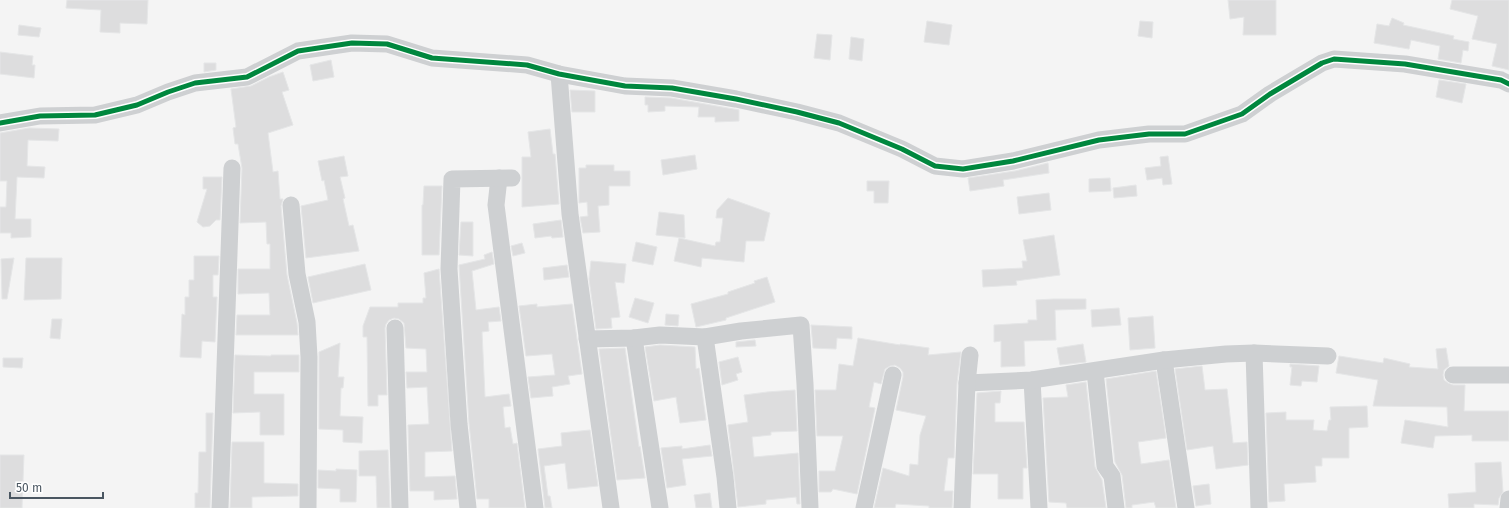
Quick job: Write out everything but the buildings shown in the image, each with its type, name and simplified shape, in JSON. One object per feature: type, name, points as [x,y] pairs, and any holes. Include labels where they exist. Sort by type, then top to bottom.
[{"type":"street","points":[[0,123],[40,116],[95,115],[137,105],[195,83],[247,76],[298,51],[352,43],[387,44],[432,58],[527,65],[559,74],[625,86],[672,88],[736,99],[839,123],[902,149],[935,166],[963,169],[1013,161],[1099,140],[1149,134],[1185,134],[1242,114],[1270,94],[1322,62],[1334,59],[1405,64],[1501,80],[1509,84]]},
{"type":"street","points":[[559,74],[570,214],[611,508]]},
{"type":"street","points":[[220,508],[232,168]]},
{"type":"street","points":[[468,508],[459,424],[449,269],[452,179],[505,178],[496,205],[534,508]]},
{"type":"street","points":[[291,205],[297,274],[307,322],[308,508]]},
{"type":"street","points":[[587,339],[634,338],[660,335],[705,337],[741,330],[801,325],[810,508]]},
{"type":"street","points":[[395,328],[400,508]]},
{"type":"street","points":[[705,337],[728,508]]},
{"type":"street","points":[[634,338],[660,508]]},
{"type":"street","points":[[1254,353],[1259,508]]},
{"type":"street","points":[[967,383],[1032,380],[1164,360],[1226,354],[1254,353],[1328,356]]},
{"type":"street","points":[[962,508],[967,383],[970,355]]},
{"type":"street","points":[[1164,360],[1186,508]]},
{"type":"street","points":[[1095,371],[1105,466],[1112,476],[1116,508]]},
{"type":"street","points":[[864,508],[893,375]]},
{"type":"street","points":[[1453,375],[1509,375]]},
{"type":"street","points":[[1032,380],[1038,508]]},
{"type":"street","points":[[1508,508],[1509,499]]},
{"type":"cycle path","points":[[0,123],[40,116],[95,115],[137,105],[195,83],[247,77],[298,51],[352,43],[387,44],[432,58],[527,65],[559,74],[625,86],[672,88],[736,99],[839,123],[902,149],[935,166],[963,169],[1013,161],[1099,140],[1149,134],[1185,134],[1242,114],[1270,94],[1322,63],[1334,59],[1405,64],[1501,80],[1509,84]]}]
